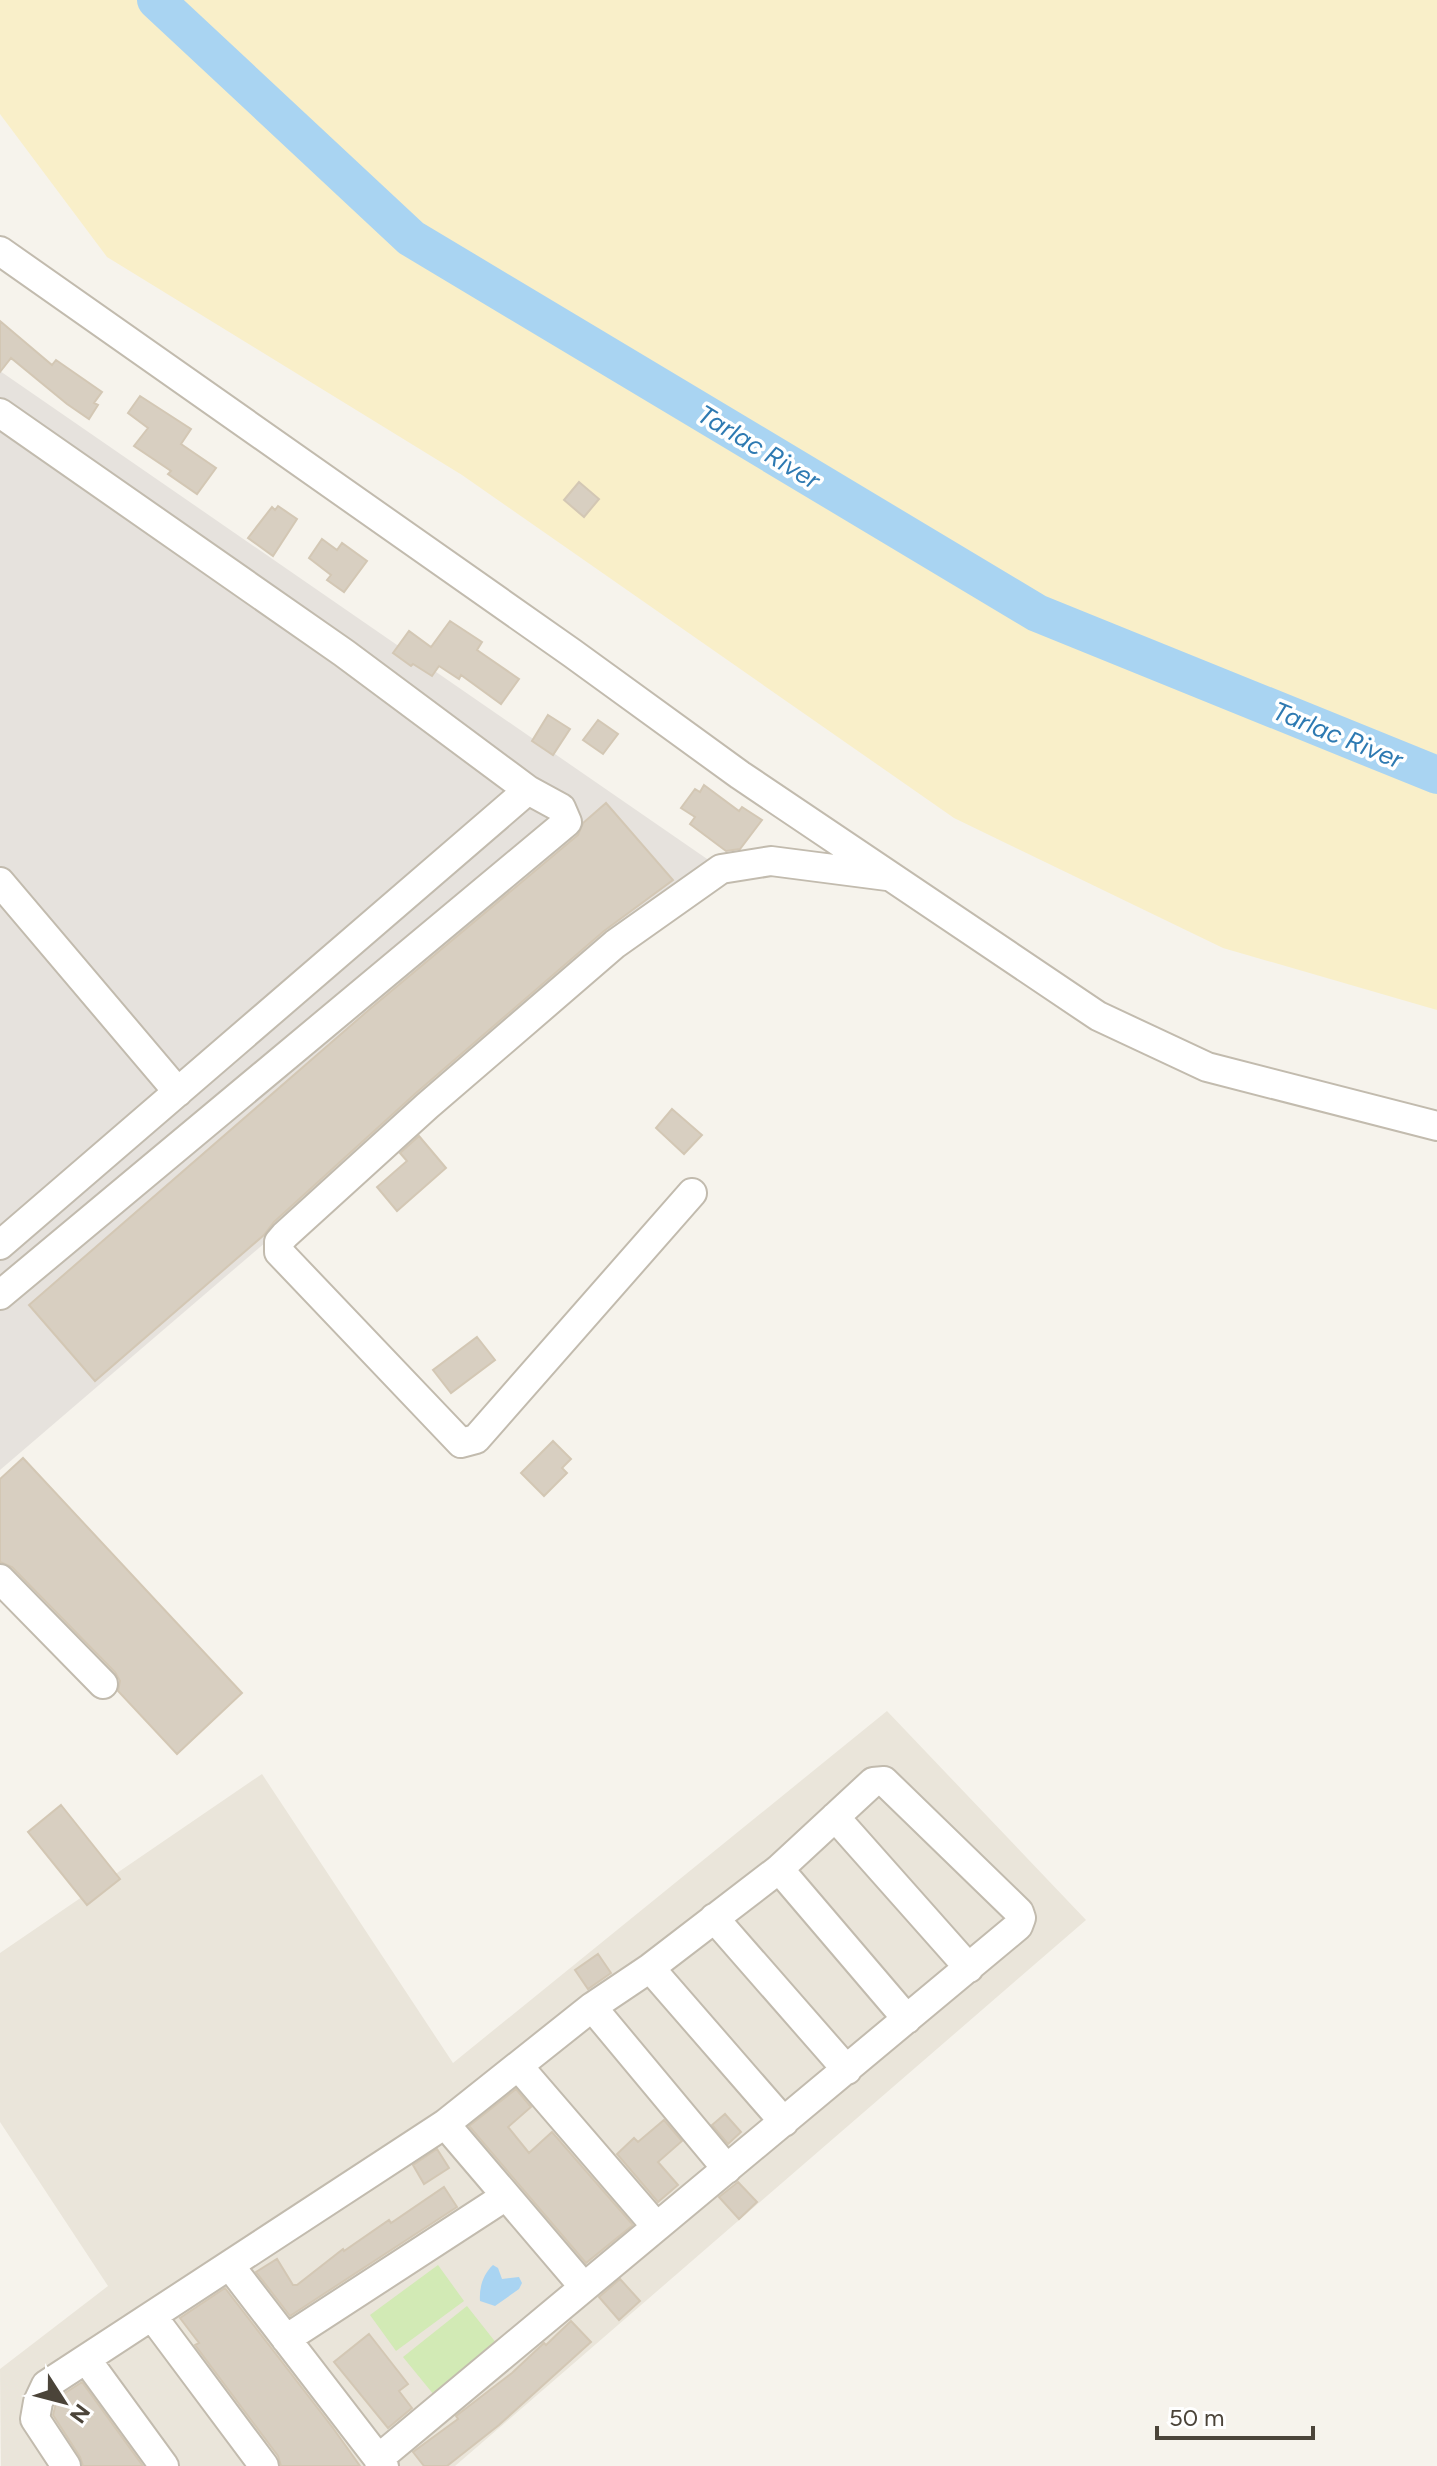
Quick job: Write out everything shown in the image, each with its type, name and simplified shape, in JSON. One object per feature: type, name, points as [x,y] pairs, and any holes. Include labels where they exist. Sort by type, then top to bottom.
[{"type":"street","points":[[0,251],[740,775],[1098,1016],[1207,1067],[1437,1126]]},
{"type":"street","points":[[0,413],[344,653],[528,790],[561,808],[567,822],[0,1295]]},
{"type":"street","points":[[0,1245],[528,790]]},
{"type":"street","points":[[692,1193],[476,1439],[461,1443],[279,1252],[279,1242],[285,1235],[427,1106],[615,944],[721,869],[771,861],[892,877]]},
{"type":"street","points":[[0,882],[178,1092]]},
{"type":"street","points":[[0,1579],[103,1684]]},
{"type":"street","points":[[66,2466],[35,2419],[46,2385],[445,2124],[592,2007],[650,1968],[779,1869],[873,1782],[884,1781],[1019,1912],[1021,1918],[1018,1926],[656,2226],[381,2462],[230,2266]]},
{"type":"street","points":[[835,1817],[969,1968]]},
{"type":"street","points":[[779,1869],[907,2019]]},
{"type":"street","points":[[714,1918],[847,2070]]},
{"type":"street","points":[[650,1968],[784,2122]]},
{"type":"street","points":[[592,2007],[727,2169]]},
{"type":"street","points":[[519,2067],[656,2226]]},
{"type":"street","points":[[445,2124],[584,2287]]},
{"type":"street","points":[[286,2339],[506,2196]]},
{"type":"street","points":[[152,2316],[264,2466]]},
{"type":"street","points":[[86,2359],[164,2466]]},
{"type":"shaded area","points":[[0,371],[710,861],[0,1470]]},
{"type":"shaded area","points":[[887,1711],[1086,1920],[455,2466],[1,2466],[0,2369],[108,2286],[0,2122],[0,1953],[262,1774],[453,2063]]},
{"type":"green space","points":[[438,2265],[464,2301],[396,2351],[370,2315]]},
{"type":"green space","points":[[467,2306],[497,2344],[434,2395],[403,2357]]},
{"type":"sand","points":[[0,0],[1437,0],[1437,1010],[1223,948],[954,818],[462,475],[107,257],[0,114]]},
{"type":"water","points":[[493,2265],[498,2268],[502,2279],[519,2277],[522,2283],[519,2289],[495,2306],[480,2301],[482,2282]]},
{"type":"building","points":[[0,321],[52,365],[56,360],[102,392],[94,403],[98,405],[89,419],[11,358],[0,372]]},
{"type":"building","points":[[140,396],[191,429],[181,444],[216,468],[197,494],[168,474],[171,471],[134,446],[148,428],[128,413]]},
{"type":"building","points":[[579,482],[599,499],[584,517],[564,500]]},
{"type":"building","points":[[278,506],[297,519],[273,556],[248,538],[272,507],[275,510]]},
{"type":"building","points":[[322,539],[337,550],[342,543],[367,561],[344,592],[327,580],[331,575],[309,558]]},
{"type":"building","points":[[450,621],[482,642],[477,650],[519,679],[501,704],[461,675],[459,679],[439,666],[432,676],[393,653],[409,631],[431,647]]},
{"type":"building","points":[[548,715],[570,729],[553,755],[532,741]]},
{"type":"building","points":[[598,720],[618,734],[603,754],[583,740]]},
{"type":"building","points":[[704,785],[739,811],[742,807],[762,820],[740,849],[726,851],[690,824],[695,817],[681,808],[695,789],[700,792]]},
{"type":"building","points":[[606,803],[673,880],[604,931],[416,1093],[274,1222],[264,1235],[95,1381],[29,1305],[371,1008],[578,835],[583,823]]},
{"type":"building","points":[[672,1109],[702,1135],[684,1154],[656,1128]]},
{"type":"building","points":[[419,1136],[446,1168],[397,1211],[377,1187],[407,1161],[400,1153]]},
{"type":"building","points":[[477,1337],[495,1360],[451,1393],[433,1370]]},
{"type":"building","points":[[553,1441],[571,1459],[562,1468],[567,1473],[544,1496],[521,1473]]},
{"type":"building","points":[[23,1458],[242,1693],[177,1754],[118,1691],[120,1681],[115,1672],[12,1567],[0,1562],[0,1479]]},
{"type":"building","points":[[61,1805],[120,1879],[87,1905],[28,1832]]},
{"type":"building","points":[[598,1954],[611,1973],[588,1989],[575,1970]]},
{"type":"building","points":[[516,2089],[531,2107],[508,2127],[529,2153],[552,2132],[633,2225],[586,2263],[469,2126]]},
{"type":"building","points":[[725,2114],[741,2132],[728,2144],[712,2125]]},
{"type":"building","points":[[664,2120],[682,2141],[658,2162],[678,2185],[658,2202],[617,2154],[634,2138],[638,2142]]},
{"type":"building","points":[[437,2149],[449,2168],[424,2184],[413,2165]]},
{"type":"building","points":[[738,2182],[757,2202],[739,2219],[719,2197]]},
{"type":"building","points":[[444,2187],[457,2207],[290,2316],[256,2272],[277,2259],[293,2285],[297,2285],[343,2249],[389,2220],[391,2223]]},
{"type":"building","points":[[620,2279],[640,2301],[619,2320],[599,2297]]},
{"type":"building","points":[[225,2288],[360,2466],[281,2466],[278,2456],[195,2345],[199,2343],[180,2318]]},
{"type":"building","points":[[571,2321],[591,2342],[499,2425],[447,2466],[424,2466],[413,2452],[458,2419],[456,2416],[512,2373],[544,2343],[546,2345]]},
{"type":"building","points":[[369,2334],[408,2384],[399,2391],[412,2408],[388,2428],[334,2362]]},
{"type":"building","points":[[82,2382],[143,2466],[83,2466],[53,2415],[56,2403],[64,2398],[62,2395]]},
{"type":"waterway","name":"Tarlac River","points":[[156,0],[411,238],[1037,613],[1437,775]]}]
